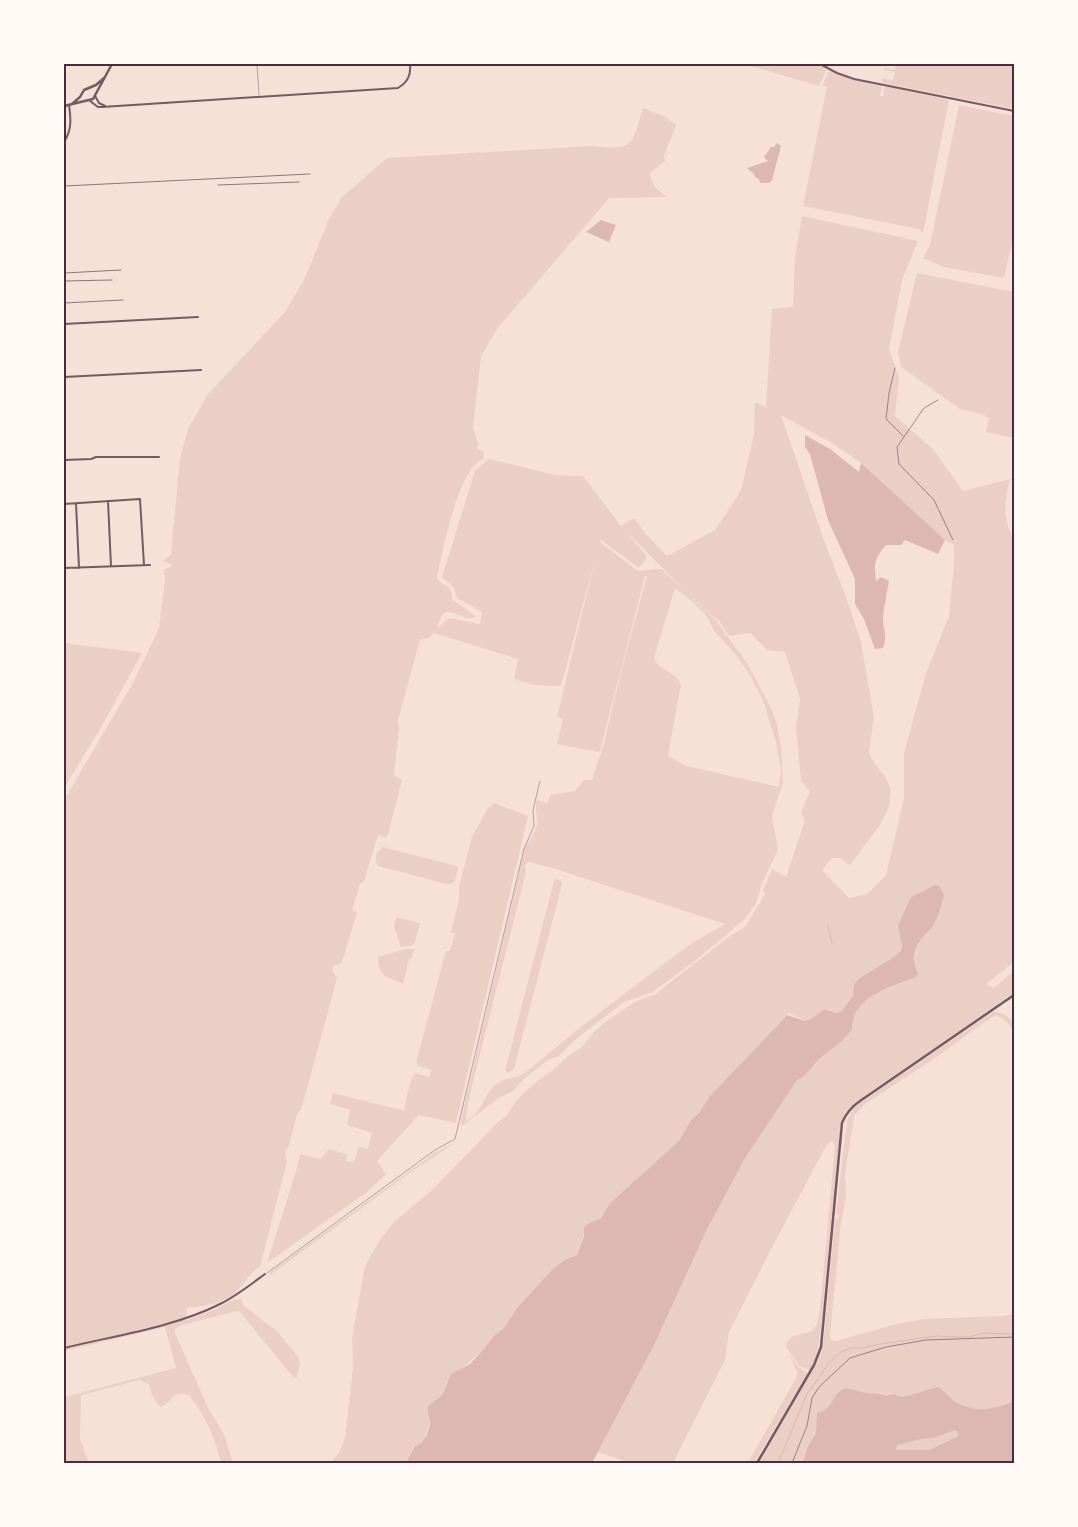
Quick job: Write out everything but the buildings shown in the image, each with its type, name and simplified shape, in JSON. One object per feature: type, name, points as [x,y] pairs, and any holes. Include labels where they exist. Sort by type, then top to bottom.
[{"type":"street","points":[[64,106],[88,100],[95,95],[112,64]]},
{"type":"street","points":[[82,94],[98,107],[398,88],[404,85],[410,77],[410,64]]},
{"type":"street","points":[[820,64],[854,79],[1014,111]]},
{"type":"street","points":[[64,142],[68,135],[71,121],[71,104],[86,88],[96,85],[104,78]]},
{"type":"street","points":[[90,88],[99,103],[105,106]]},
{"type":"street","points":[[64,324],[198,318]]},
{"type":"street","points":[[64,377],[201,370]]},
{"type":"street","points":[[64,460],[91,459],[96,457],[159,457]]},
{"type":"street","points":[[64,504],[140,500],[144,565]]},
{"type":"street","points":[[108,502],[111,566]]},
{"type":"street","points":[[76,503],[79,568]]},
{"type":"street","points":[[64,568],[150,565]]},
{"type":"street","points":[[757,1463],[814,1365],[821,1347],[844,1116],[860,1101],[1014,995]]},
{"type":"street","points":[[64,1348],[173,1322],[198,1314],[234,1297],[265,1274]]},
{"type":"lane","points":[[257,64],[260,97]]},
{"type":"lane","points":[[265,1274],[435,1150],[455,1139],[524,849],[534,826],[533,810],[540,781]]},
{"type":"path","points":[[894,368],[886,419],[904,436]]},
{"type":"path","points":[[938,400],[924,408],[897,447],[899,464],[934,500],[953,540]]},
{"type":"path","points":[[792,1463],[807,1426],[812,1398],[819,1387],[850,1358],[886,1347],[926,1340],[1014,1337]]},
{"type":"shaded area","points":[[744,64],[818,64],[826,69],[819,86]]},
{"type":"shaded area","points":[[896,64],[1014,64],[1014,109],[883,83],[882,78],[893,80],[895,72],[884,70],[885,68],[895,70]]},
{"type":"shaded area","points":[[829,71],[856,80],[882,85],[880,96],[883,96],[884,87],[887,86],[949,100],[923,233],[919,229],[803,206],[827,86],[822,86]]},
{"type":"shaded area","points":[[959,105],[1014,116],[1014,233],[1004,278],[944,267],[923,258],[930,245]]},
{"type":"shaded area","points":[[643,108],[666,117],[676,125],[664,156],[665,161],[650,173],[655,187],[667,197],[609,198],[497,329],[481,356],[473,428],[478,443],[477,449],[484,451],[483,459],[474,466],[459,494],[447,532],[437,578],[451,590],[452,599],[475,616],[474,618],[466,618],[446,612],[442,615],[437,628],[450,618],[480,624],[482,612],[457,598],[454,588],[442,577],[475,471],[489,459],[555,475],[583,476],[621,526],[634,518],[645,533],[667,556],[671,554],[715,530],[742,487],[754,434],[755,402],[768,408],[766,406],[772,309],[793,307],[795,257],[802,216],[918,241],[902,280],[889,349],[899,378],[895,416],[933,449],[963,491],[1010,479],[1005,509],[1007,523],[1014,538],[1014,962],[986,984],[994,988],[1014,971],[1014,993],[853,1104],[845,1112],[841,1123],[820,1336],[817,1354],[810,1370],[799,1366],[786,1346],[790,1338],[813,1330],[817,1324],[820,1310],[835,1146],[832,1141],[826,1146],[729,1332],[725,1360],[673,1463],[630,1463],[598,1452],[603,1438],[712,1218],[745,1157],[793,1085],[852,1019],[862,1003],[884,990],[916,977],[917,974],[913,965],[917,948],[922,938],[931,930],[939,914],[901,921],[902,954],[864,976],[840,1014],[827,1009],[808,1022],[788,1013],[710,1096],[699,1113],[691,1120],[679,1141],[610,1203],[601,1218],[587,1224],[577,1255],[564,1260],[551,1271],[517,1308],[504,1328],[494,1336],[481,1352],[447,1381],[442,1395],[436,1399],[426,1435],[421,1443],[413,1447],[406,1463],[330,1463],[339,1453],[345,1438],[353,1368],[352,1338],[364,1271],[380,1240],[394,1222],[431,1191],[506,1116],[527,1090],[568,1056],[582,1047],[604,1023],[636,1001],[654,995],[730,936],[745,927],[765,894],[763,890],[772,869],[786,877],[805,820],[801,813],[810,791],[801,781],[796,727],[800,699],[785,652],[767,650],[750,633],[729,636],[719,621],[687,594],[715,619],[747,663],[770,706],[777,724],[781,748],[783,782],[772,816],[778,850],[762,883],[756,904],[745,919],[691,964],[651,993],[624,1002],[576,1039],[559,1056],[548,1060],[525,1078],[513,1091],[499,1098],[462,1126],[461,1120],[525,848],[537,825],[537,800],[548,803],[550,795],[575,791],[584,780],[592,780],[604,743],[647,576],[645,576],[600,751],[598,752],[557,744],[563,719],[557,717],[595,560],[561,686],[534,685],[514,679],[518,659],[434,633],[430,637],[420,640],[398,720],[399,729],[394,775],[402,780],[388,834],[385,838],[378,835],[364,881],[360,884],[352,910],[357,912],[342,963],[333,966],[332,970],[337,978],[301,1109],[297,1114],[289,1146],[285,1152],[287,1162],[260,1266],[239,1289],[227,1298],[208,1305],[187,1308],[186,1320],[242,1297],[241,1300],[244,1306],[278,1332],[298,1357],[300,1364],[297,1377],[294,1378],[239,1311],[179,1326],[175,1329],[175,1333],[208,1408],[224,1434],[233,1463],[221,1463],[209,1427],[189,1395],[178,1394],[164,1406],[160,1407],[152,1395],[149,1385],[140,1380],[81,1395],[80,1439],[89,1463],[64,1463],[64,1397],[176,1368],[165,1327],[64,1351],[64,800],[133,683],[159,628],[165,580],[164,570],[173,565],[163,561],[171,555],[180,457],[189,427],[208,394],[285,312],[305,278],[329,219],[342,197],[387,158],[592,146],[624,146],[633,138]],"holes":[[[781,415],[830,442],[861,463],[945,540],[954,545],[949,616],[926,673],[904,753],[904,798],[886,875],[867,894],[849,898],[822,870],[832,858],[840,858],[850,865],[880,825],[889,807],[891,789],[885,776],[869,753],[874,717],[861,642]],[[628,533],[684,590],[661,569],[638,571],[600,542],[601,540],[639,568],[647,557]],[[675,588],[706,615],[715,632],[737,656],[751,677],[763,700],[776,742],[781,769],[779,787],[686,766],[668,756],[681,684],[675,676],[659,665],[654,658]],[[528,862],[549,867],[725,924],[695,941],[669,960],[582,1026],[525,1073],[505,1080],[493,1087],[479,1110],[467,1121],[468,1102],[526,872],[525,865]]]},
{"type":"shaded area","points":[[777,143],[781,146],[772,180],[769,183],[760,183],[759,179],[747,168],[768,161],[764,157],[771,147],[774,147]]},
{"type":"shaded area","points":[[601,220],[616,225],[609,242],[586,232]]},
{"type":"shaded area","points":[[917,273],[1014,292],[1014,438],[986,432],[989,418],[985,417],[985,415],[960,409],[901,367],[898,352]]},
{"type":"shaded area","points":[[805,435],[830,449],[859,472],[861,463],[945,540],[938,554],[905,540],[901,545],[886,545],[879,554],[875,565],[876,581],[881,577],[889,581],[883,617],[885,637],[883,648],[875,649],[864,619],[855,604],[855,579],[828,520],[810,454],[805,447]]},
{"type":"shaded area","points":[[64,643],[142,653],[103,724],[64,788]]},
{"type":"shaded area","points":[[494,803],[528,816],[456,1123],[419,1115],[377,1161],[386,1174],[367,1192],[267,1263],[300,1154],[320,1159],[329,1149],[347,1154],[346,1161],[354,1162],[359,1147],[368,1149],[372,1133],[347,1125],[350,1110],[330,1104],[333,1093],[405,1111],[408,1092],[415,1073],[429,1077],[432,1070],[418,1066],[416,1062],[446,951],[450,951],[455,933],[451,932],[459,900],[459,886],[472,837],[488,808]]},
{"type":"shaded area","points":[[383,847],[456,866],[458,868],[455,881],[447,884],[378,866],[376,855]]},
{"type":"shaded area","points":[[557,879],[562,884],[514,1069],[508,1073],[505,1071],[554,881]]},
{"type":"shaded area","points":[[935,885],[939,886],[944,895],[936,921],[920,941],[914,955],[918,974],[916,977],[884,989],[865,1001],[853,1018],[852,1029],[842,1041],[819,1059],[803,1077],[797,1080],[745,1158],[706,1231],[655,1343],[592,1463],[406,1463],[414,1447],[421,1443],[427,1435],[430,1424],[428,1406],[442,1395],[451,1374],[470,1364],[494,1336],[504,1328],[517,1308],[551,1271],[564,1260],[577,1255],[584,1236],[584,1227],[601,1218],[610,1203],[679,1141],[691,1120],[699,1113],[710,1096],[787,1015],[805,1021],[825,1009],[836,1013],[841,1012],[853,995],[854,985],[858,979],[901,951],[902,946],[898,926],[910,899]]},
{"type":"shaded area","points":[[396,918],[420,923],[415,942],[412,945],[401,947],[394,927]]},
{"type":"shaded area","points":[[406,949],[414,949],[412,958],[409,959],[403,984],[382,973],[378,964],[378,957]]},
{"type":"shaded area","points":[[993,1012],[1002,1013],[1014,1023],[1014,1030],[998,1016],[992,1017],[864,1105],[854,1116],[845,1175],[846,1197],[841,1223],[830,1335],[831,1340],[836,1341],[896,1324],[923,1319],[1014,1314],[1014,1463],[759,1463],[821,1352],[835,1220],[839,1215],[836,1214],[847,1120],[853,1109],[860,1103]]},
{"type":"shaded area","points":[[458,1141],[411,1172],[270,1275],[270,1272],[436,1152]]},
{"type":"shaded area","points":[[788,1352],[798,1367],[807,1374],[754,1463],[748,1463],[797,1376],[797,1371]]},
{"type":"shaded area","points":[[937,1387],[957,1402],[973,1408],[989,1409],[1014,1401],[1014,1463],[803,1463],[808,1446],[816,1434],[817,1413],[825,1410],[842,1390],[846,1388],[886,1396],[894,1394],[901,1397]],"holes":[[[955,1430],[959,1433],[957,1437],[929,1450],[896,1450],[897,1445],[933,1438]]]},
{"type":"waterway","points":[[828,925],[832,943]]},
{"type":"waterway","points":[[778,1463],[807,1394],[829,1363],[841,1352],[851,1348],[863,1348],[937,1336],[969,1337],[984,1333],[1014,1334]]},
{"type":"railway","points":[[64,186],[310,174]]},
{"type":"railway","points":[[218,185],[299,182]]},
{"type":"railway","points":[[64,273],[121,270]]},
{"type":"railway","points":[[64,281],[112,280]]},
{"type":"railway","points":[[64,303],[123,300]]}]
